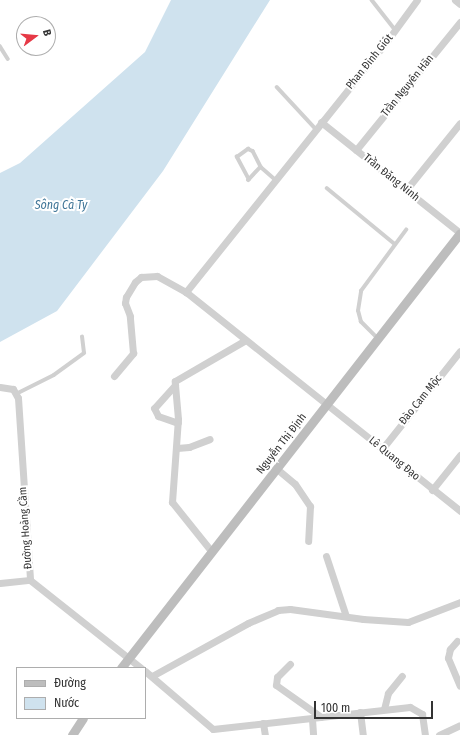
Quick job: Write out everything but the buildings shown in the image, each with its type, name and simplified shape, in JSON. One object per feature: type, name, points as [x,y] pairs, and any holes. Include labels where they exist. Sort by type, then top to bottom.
[{"type":"street","name":"Phan Đình Giót","points":[[186,292],[321,122],[396,31],[417,0]]},
{"type":"street","points":[[455,0],[460,4]]},
{"type":"street","name":"Trần Nguyên Hãn","points":[[356,150],[460,22]]},
{"type":"street","name":"Trần Đăng Ninh","points":[[321,122],[460,233]]},
{"type":"street","points":[[406,190],[460,123]]},
{"type":"street","name":"Nguyễn Thị Định","points":[[122,667],[327,406],[460,233]]},
{"type":"street","name":"Lê Quang Đạo","points":[[114,376],[133,353],[130,316],[125,303],[126,297],[135,282],[141,277],[157,276],[165,278],[186,292],[244,341],[460,511]]},
{"type":"street","points":[[178,423],[158,416],[154,408],[175,385],[179,378],[244,341]]},
{"type":"street","name":"Đào Cam Mộc","points":[[382,449],[460,351]]},
{"type":"street","points":[[175,385],[178,423],[172,502],[212,552]]},
{"type":"street","points":[[0,387],[8,387],[16,394]]},
{"type":"street","name":"Đường Hoàng Cầm","points":[[16,394],[30,580],[140,667]]},
{"type":"street","points":[[177,448],[196,445],[210,439]]},
{"type":"street","points":[[432,490],[460,455]]},
{"type":"street","points":[[277,469],[295,484],[310,506],[308,541]]},
{"type":"street","points":[[326,556],[346,616]]},
{"type":"street","points":[[0,583],[30,580]]},
{"type":"street","points":[[152,676],[274,611],[290,609],[408,622],[460,602]]},
{"type":"street","points":[[457,641],[450,649],[448,658],[460,686]]},
{"type":"street","points":[[290,664],[277,677],[276,685],[321,718]]},
{"type":"street","points":[[146,672],[215,732],[263,724],[410,707],[422,714],[425,735]]},
{"type":"street","points":[[384,709],[388,693],[402,676]]},
{"type":"street","points":[[360,712],[362,735]]},
{"type":"street","points":[[72,735],[82,719]]},
{"type":"street","points":[[312,719],[313,735]]},
{"type":"street","points":[[263,724],[265,735]]},
{"type":"street","points":[[439,735],[460,725]]},
{"type":"lane","points":[[372,0],[396,31]]},
{"type":"lane","points":[[0,46],[8,59]]},
{"type":"lane","points":[[277,87],[316,129]]},
{"type":"lane","points":[[261,167],[249,180],[237,157],[248,149],[251,150],[261,167],[276,180]]},
{"type":"lane","points":[[327,188],[395,244]]},
{"type":"lane","points":[[379,339],[361,322],[358,300],[361,291],[406,230]]},
{"type":"lane","points":[[16,394],[54,375],[84,353],[82,337]]},
{"type":"water","name":"Sông Cà Ty","points":[[171,0],[270,0],[163,171],[57,311],[0,342],[0,173],[20,163],[145,52]]}]
